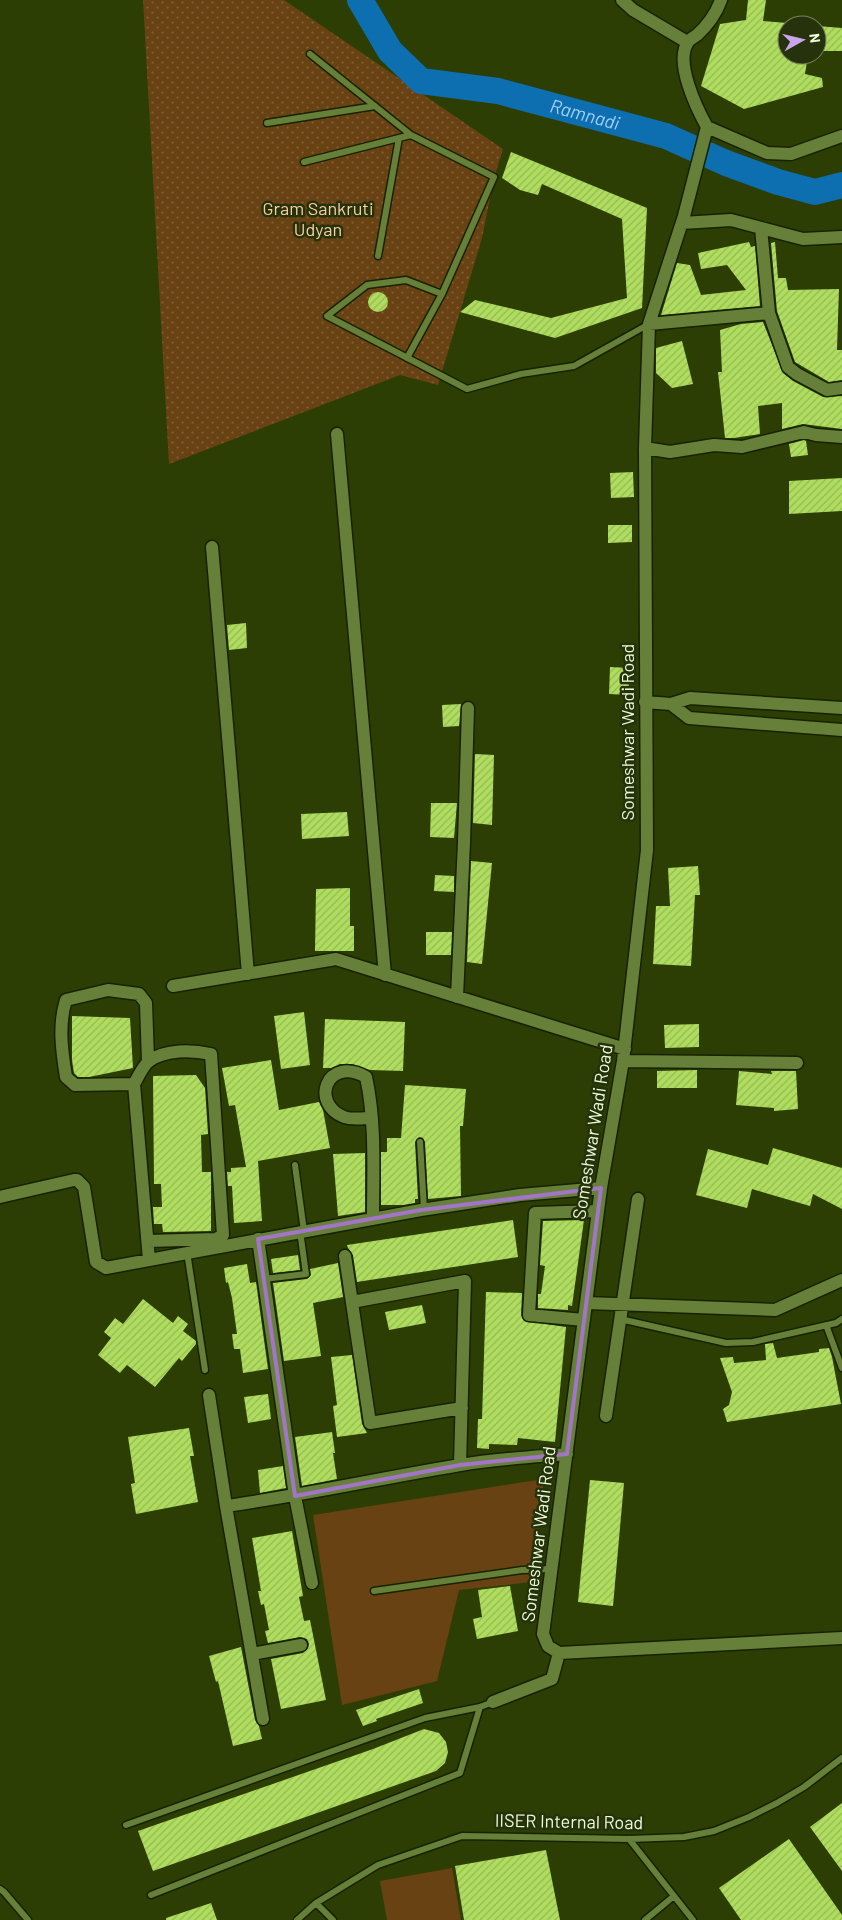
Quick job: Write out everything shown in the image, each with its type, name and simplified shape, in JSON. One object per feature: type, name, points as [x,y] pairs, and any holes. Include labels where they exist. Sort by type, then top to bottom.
[{"type":"street","points":[[622,0],[633,10],[687,42]]},
{"type":"street","points":[[721,0],[712,20],[687,42],[683,62],[686,78],[699,112],[708,127],[767,153],[791,154],[842,136]]},
{"type":"street","name":"Someshwar Wadi Road","points":[[559,1653],[548,1646],[543,1634],[601,1188],[624,1055],[647,850],[645,448],[649,324],[683,219],[708,127]]},
{"type":"street","points":[[683,219],[730,220],[802,239],[842,237]]},
{"type":"street","points":[[761,228],[769,313],[788,367],[827,390],[842,388]]},
{"type":"street","points":[[649,324],[769,313]]},
{"type":"street","points":[[645,448],[670,452],[714,445],[742,447],[804,432],[842,437]]},
{"type":"street","points":[[337,434],[386,975]]},
{"type":"street","points":[[212,547],[248,974]]},
{"type":"street","points":[[645,702],[671,704],[690,698],[842,708]]},
{"type":"street","points":[[671,704],[689,718],[842,730]]},
{"type":"street","points":[[457,997],[468,708]]},
{"type":"street","points":[[173,986],[336,959],[457,997],[624,1055],[797,1063]]},
{"type":"street","points":[[134,1084],[75,1085],[66,1078],[61,1016],[66,1000],[108,990],[139,994],[146,1003],[148,1062]]},
{"type":"street","points":[[148,1242],[216,1239],[223,1235],[211,1054],[194,1050],[162,1055],[148,1062],[134,1084],[149,1260]]},
{"type":"street","points":[[372,1118],[344,1117],[335,1111],[325,1094],[330,1076],[338,1072],[348,1071],[366,1077],[371,1099],[372,1118],[373,1218]]},
{"type":"street","points":[[0,1197],[78,1180],[84,1187],[96,1262],[106,1268],[424,1209],[520,1195],[601,1188]]},
{"type":"street","points":[[606,1416],[638,1199]]},
{"type":"street","points":[[584,1320],[529,1315],[535,1213],[598,1211]]},
{"type":"street","points":[[258,1239],[295,1496],[312,1583]]},
{"type":"street","points":[[345,1256],[370,1423],[462,1408]]},
{"type":"street","points":[[587,1303],[775,1310],[842,1280]]},
{"type":"street","points":[[352,1302],[465,1281],[460,1465]]},
{"type":"street","points":[[209,1396],[263,1719]]},
{"type":"street","points":[[226,1506],[295,1496],[460,1465],[567,1454]]},
{"type":"street","points":[[493,1702],[552,1679],[559,1653],[842,1638]]},
{"type":"street","points":[[252,1654],[301,1645]]},
{"type":"lane","points":[[310,54],[411,135],[494,178],[442,294],[407,358]]},
{"type":"lane","points":[[267,123],[375,106]]},
{"type":"lane","points":[[304,162],[411,135]]},
{"type":"lane","points":[[378,256],[399,138]]},
{"type":"lane","points":[[442,294],[406,280],[367,285],[327,316],[467,389],[521,374],[574,366],[649,324]]},
{"type":"lane","points":[[420,1142],[424,1209]]},
{"type":"lane","points":[[263,1279],[306,1274],[295,1165]]},
{"type":"lane","points":[[187,1252],[205,1370]]},
{"type":"lane","points":[[620,1319],[726,1343],[753,1342],[836,1323],[842,1319]]},
{"type":"lane","points":[[826,1325],[842,1368]]},
{"type":"lane","points":[[374,1591],[522,1570],[552,1569]]},
{"type":"lane","points":[[126,1825],[425,1718],[480,1707],[493,1702]]},
{"type":"lane","points":[[151,1895],[460,1774],[480,1707]]},
{"type":"lane","name":"IISER Internal Road","points":[[297,1920],[316,1902],[378,1865],[462,1836],[629,1839],[684,1837],[714,1831],[777,1803],[804,1787],[842,1758]]},
{"type":"lane","points":[[629,1839],[693,1920]]},
{"type":"lane","points":[[0,1889],[28,1920]]},
{"type":"lane","points":[[645,1920],[674,1896]]},
{"type":"lane","points":[[316,1902],[333,1920]]},
{"type":"highlighted area","points":[[601,1188],[567,1454],[460,1465],[295,1496],[258,1239],[421,1210]]},
{"type":"green space","name":"Gram Sankruti Udyan","points":[[143,0],[284,0],[503,149],[494,178],[482,238],[438,385],[400,375],[169,464]]},
{"type":"green space","points":[[544,1479],[532,1582],[459,1590],[437,1681],[342,1705],[313,1515]]},
{"type":"green space","points":[[452,1868],[461,1920],[387,1920],[380,1881]]},
{"type":"building","points":[[748,0],[766,0],[763,21],[777,22],[777,65],[806,65],[805,74],[822,78],[823,87],[744,109],[701,86],[720,24],[746,20]]},
{"type":"building","points":[[827,27],[842,28],[842,51],[827,51]]},
{"type":"building","points":[[511,152],[647,208],[642,308],[555,338],[460,312],[475,300],[551,318],[627,298],[622,219],[542,184],[538,195],[520,190],[502,178]]},
{"type":"building","points":[[749,242],[751,247],[755,246],[760,306],[661,315],[677,263],[690,265],[701,295],[746,290],[727,265],[701,269],[698,253]]},
{"type":"building","points":[[775,242],[778,278],[786,278],[788,290],[839,289],[837,350],[842,350],[842,380],[829,382],[795,362],[777,311],[771,243]]},
{"type":"building","points":[[378,292],[385,295],[388,302],[385,309],[378,312],[371,309],[368,302],[371,295]]},
{"type":"building","points":[[763,322],[783,373],[793,381],[823,397],[842,396],[842,429],[803,424],[782,429],[782,403],[758,406],[760,434],[725,438],[718,372],[722,372],[720,330],[741,324]]},
{"type":"building","points":[[682,341],[693,384],[672,388],[656,373],[656,348]]},
{"type":"building","points":[[806,441],[808,455],[791,457],[789,444]]},
{"type":"building","points":[[633,472],[634,497],[611,498],[610,473]]},
{"type":"building","points":[[842,478],[842,511],[789,514],[789,481]]},
{"type":"building","points":[[608,525],[632,525],[632,542],[608,543]]},
{"type":"building","points":[[246,623],[247,648],[229,650],[227,625]]},
{"type":"building","points":[[610,667],[630,668],[628,695],[609,694]]},
{"type":"building","points":[[461,704],[459,726],[443,727],[442,705]]},
{"type":"building","points":[[475,754],[494,755],[492,825],[473,823]]},
{"type":"building","points":[[431,803],[457,803],[454,838],[430,837]]},
{"type":"building","points":[[347,812],[349,836],[302,839],[301,814]]},
{"type":"building","points":[[471,861],[492,863],[482,964],[467,962]]},
{"type":"building","points":[[698,866],[700,895],[695,895],[691,966],[653,964],[656,906],[670,906],[668,868]]},
{"type":"building","points":[[435,875],[454,876],[454,892],[434,891]]},
{"type":"building","points":[[350,888],[350,926],[354,926],[354,951],[315,951],[316,889]]},
{"type":"building","points":[[426,932],[452,932],[451,955],[426,955]]},
{"type":"building","points":[[304,1012],[310,1065],[281,1069],[274,1016]]},
{"type":"building","points":[[72,1016],[130,1018],[133,1068],[89,1077],[78,1077],[74,1073],[72,1060]]},
{"type":"building","points":[[325,1019],[405,1022],[403,1071],[370,1070],[352,1064],[340,1064],[331,1068],[323,1068]]},
{"type":"building","points":[[699,1024],[699,1047],[665,1048],[664,1025]]},
{"type":"building","points":[[271,1060],[279,1110],[319,1102],[323,1110],[330,1148],[258,1161],[262,1221],[234,1223],[232,1186],[228,1186],[227,1172],[231,1172],[231,1168],[246,1167],[235,1105],[229,1106],[222,1068]]},
{"type":"building","points":[[697,1070],[697,1088],[657,1088],[657,1071]]},
{"type":"building","points":[[739,1071],[772,1074],[771,1071],[796,1071],[798,1109],[774,1111],[774,1108],[736,1105]]},
{"type":"building","points":[[196,1075],[205,1088],[208,1134],[201,1135],[202,1172],[211,1172],[211,1231],[163,1232],[162,1224],[154,1224],[153,1207],[162,1207],[161,1184],[154,1184],[153,1076]]},
{"type":"building","points":[[405,1085],[466,1089],[463,1126],[460,1126],[461,1196],[428,1199],[425,1142],[423,1138],[419,1137],[415,1142],[418,1199],[415,1199],[415,1203],[403,1205],[381,1205],[381,1152],[387,1152],[387,1138],[401,1138]]},
{"type":"building","points":[[773,1148],[842,1168],[842,1209],[813,1194],[810,1206],[752,1189],[747,1208],[696,1195],[708,1149],[768,1165]]},
{"type":"building","points":[[365,1153],[365,1212],[338,1216],[333,1154]]},
{"type":"building","points":[[513,1220],[518,1257],[357,1282],[353,1255],[347,1245]]},
{"type":"building","points":[[584,1220],[572,1306],[568,1305],[568,1310],[538,1308],[538,1294],[541,1294],[545,1266],[540,1265],[543,1221]]},
{"type":"building","points":[[298,1255],[300,1270],[273,1273],[271,1259]]},
{"type":"building","points":[[338,1263],[343,1297],[313,1303],[321,1356],[284,1361],[273,1283],[307,1279],[311,1275],[310,1269]]},
{"type":"building","points":[[247,1264],[250,1283],[256,1282],[268,1369],[243,1373],[240,1349],[234,1349],[232,1334],[237,1334],[232,1298],[228,1282],[226,1283],[224,1268]]},
{"type":"building","points":[[486,1292],[522,1293],[521,1315],[524,1321],[566,1327],[555,1442],[518,1438],[517,1445],[489,1444],[489,1449],[477,1448],[478,1419],[482,1419]]},
{"type":"building","points":[[143,1299],[173,1323],[178,1316],[188,1324],[183,1331],[196,1341],[196,1344],[182,1361],[179,1358],[155,1387],[127,1365],[120,1373],[98,1355],[111,1338],[104,1332],[115,1318],[123,1324]]},
{"type":"building","points":[[422,1305],[426,1323],[389,1330],[385,1312]]},
{"type":"building","points":[[773,1343],[777,1358],[819,1352],[819,1349],[829,1348],[841,1404],[727,1422],[723,1409],[729,1405],[732,1392],[720,1358],[733,1357],[734,1363],[766,1360],[765,1344]]},
{"type":"building","points":[[352,1355],[362,1424],[367,1433],[337,1437],[333,1406],[337,1405],[331,1357]]},
{"type":"building","points":[[268,1394],[271,1419],[248,1423],[244,1397]]},
{"type":"building","points":[[189,1428],[194,1456],[190,1456],[198,1502],[136,1514],[131,1484],[135,1483],[128,1437]]},
{"type":"building","points":[[332,1432],[337,1479],[302,1486],[295,1437]]},
{"type":"building","points":[[283,1466],[286,1488],[260,1493],[258,1470]]},
{"type":"building","points":[[590,1480],[624,1483],[613,1606],[578,1602]]},
{"type":"building","points":[[292,1531],[303,1596],[299,1597],[304,1621],[310,1620],[326,1700],[281,1709],[271,1659],[303,1653],[309,1644],[307,1639],[300,1637],[268,1643],[265,1631],[269,1630],[264,1604],[261,1605],[258,1591],[261,1591],[252,1538]]},
{"type":"building","points":[[510,1586],[518,1631],[477,1639],[473,1619],[482,1617],[478,1590]]},
{"type":"building","points":[[241,1647],[255,1720],[259,1726],[262,1739],[233,1746],[218,1681],[216,1682],[209,1656]]},
{"type":"building","points":[[419,1689],[423,1703],[376,1719],[377,1721],[363,1726],[356,1710]]},
{"type":"building","points":[[424,1729],[439,1733],[446,1742],[448,1752],[445,1763],[436,1771],[153,1871],[138,1831],[373,1749]]},
{"type":"building","points":[[842,1803],[842,1871],[810,1827]]},
{"type":"building","points":[[789,1839],[842,1915],[842,1920],[741,1920],[719,1888]]},
{"type":"building","points":[[546,1850],[560,1920],[464,1920],[455,1866]]},
{"type":"building","points":[[211,1903],[217,1920],[166,1920],[166,1918]]},
{"type":"waterway","name":"Ramnadi","points":[[360,0],[390,51],[421,81],[498,91],[666,136],[726,163],[778,182],[815,192],[842,185]]}]
